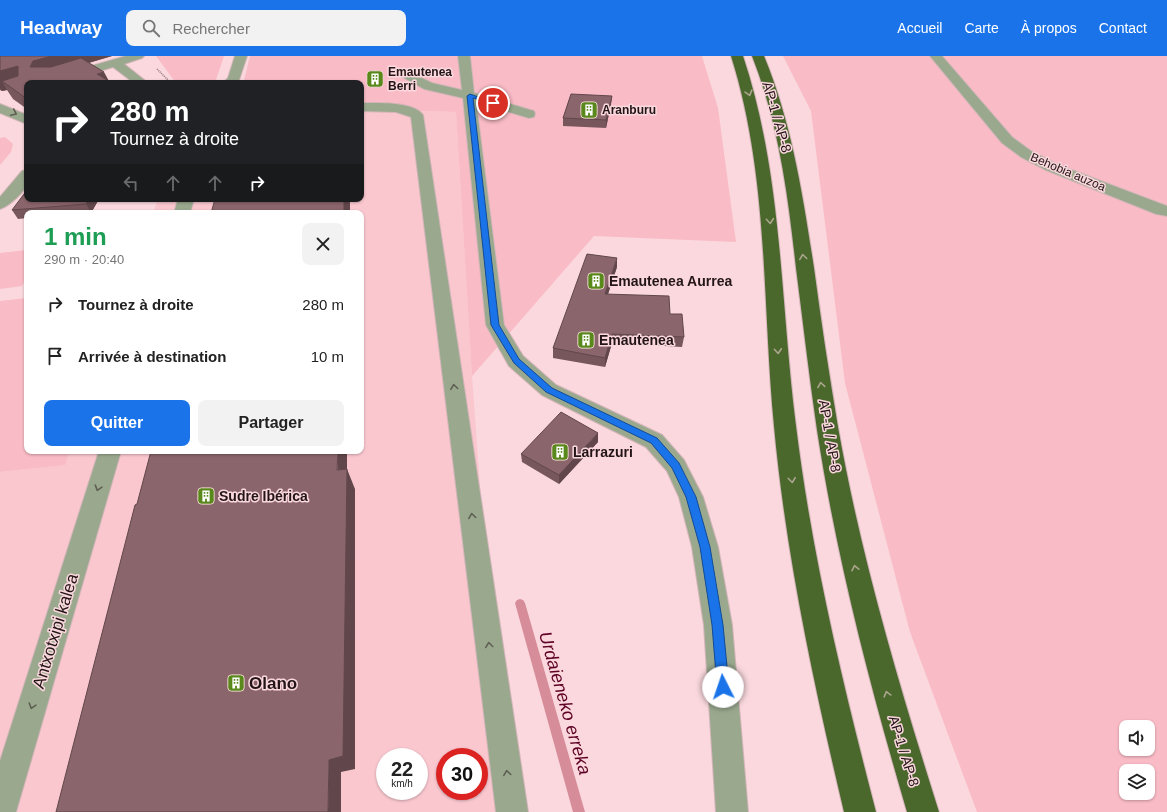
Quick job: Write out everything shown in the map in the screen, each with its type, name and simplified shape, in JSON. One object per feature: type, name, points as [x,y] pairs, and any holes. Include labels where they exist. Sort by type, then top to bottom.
[{"type":"highway","name":"AP-1 / AP-8","points":[[737,56],[752,104],[765,173],[770,222],[779,369],[795,503],[810,590],[832,699],[860,812]]},
{"type":"highway","name":"AP-1 / AP-8","points":[[758,57],[777,104],[792,175],[828,433],[860,592],[888,699],[923,812]]},
{"type":"street","points":[[57,80],[138,56]]},
{"type":"street","points":[[234,80],[241,56]]},
{"type":"street","points":[[464,56],[470,96],[495,325],[516,361],[549,390],[654,441],[676,466],[691,497],[705,547],[718,625],[732,812]]},
{"type":"street","name":"Behobia auzoa","points":[[936,56],[1007,140],[1026,154],[1051,167],[1162,211],[1167,211]]},
{"type":"street","points":[[115,63],[138,80]]},
{"type":"street","points":[[401,72],[428,86],[470,96],[529,114]]},
{"type":"street","points":[[364,107],[405,109],[417,115],[512,812]]},
{"type":"street","points":[[0,108],[24,119]]},
{"type":"street","points":[[0,204],[8,198],[24,178]]},
{"type":"street","name":"Antxotxipi kalea","points":[[0,812],[109,454]]},
{"type":"shaded area","points":[[156,56],[224,56],[216,80],[174,80]]},
{"type":"shaded area","points":[[250,56],[702,56],[718,108],[736,242],[594,236],[472,376],[456,112],[364,109],[364,80],[244,80]]},
{"type":"shaded area","points":[[783,56],[1167,56],[1167,812],[977,812],[910,632],[845,383],[811,111]]},
{"type":"shaded area","points":[[364,109],[456,112],[472,376],[486,569],[527,812],[0,812],[0,472],[64,465],[68,454],[364,454],[364,210],[154,210],[157,202],[364,202]]},
{"type":"shaded area","points":[[5,137],[13,144],[11,152],[0,165],[0,138]]},
{"type":"shaded area","points":[[24,250],[24,282],[22,286],[0,289],[0,253]]},
{"type":"shaded area","points":[[24,298],[24,454],[68,454],[65,465],[0,472],[0,301]]},
{"type":"building","points":[[0,56],[52,56],[33,61],[30,67],[51,67],[81,58],[104,72],[97,74],[107,80],[24,80],[24,97],[2,81],[18,76],[18,66],[0,71]]},
{"type":"building","points":[[571,94],[612,96],[606,120],[563,118]]},
{"type":"building","points":[[24,194],[24,202],[87,202],[86,204],[12,210]]},
{"type":"building","points":[[214,202],[344,202],[344,210],[212,210]]},
{"type":"building","points":[[587,254],[617,258],[605,294],[669,296],[670,314],[682,314],[684,337],[612,334],[605,358],[553,348]]},
{"type":"building","name":"Larrazuri","points":[[561,412],[598,433],[559,475],[521,454]]},
{"type":"building","name":"Olano","points":[[150,454],[338,454],[337,470],[347,469],[343,756],[329,760],[328,812],[56,812],[135,505],[137,504]]},
{"type":"waterway","name":"Urdaieneko erreka","points":[[520,603],[579,812]]},
{"type":"place","name":"Emautenea Berri","points":[[375,79]]},
{"type":"place","name":"Aranburu","points":[[589,110]]},
{"type":"place","name":"Emautenea Aurrea","points":[[596,281]]},
{"type":"place","name":"Emautenea","points":[[586,340]]},
{"type":"place","name":"Larrazuri","points":[[560,452]]},
{"type":"place","name":"Sudre Ibérica","points":[[206,496]]},
{"type":"place","name":"Olano","points":[[236,683]]},
{"type":"route","points":[[493,103],[470,96],[495,325],[516,361],[549,390],[654,441],[676,466],[691,497],[705,547],[718,625],[723,687]]}]
